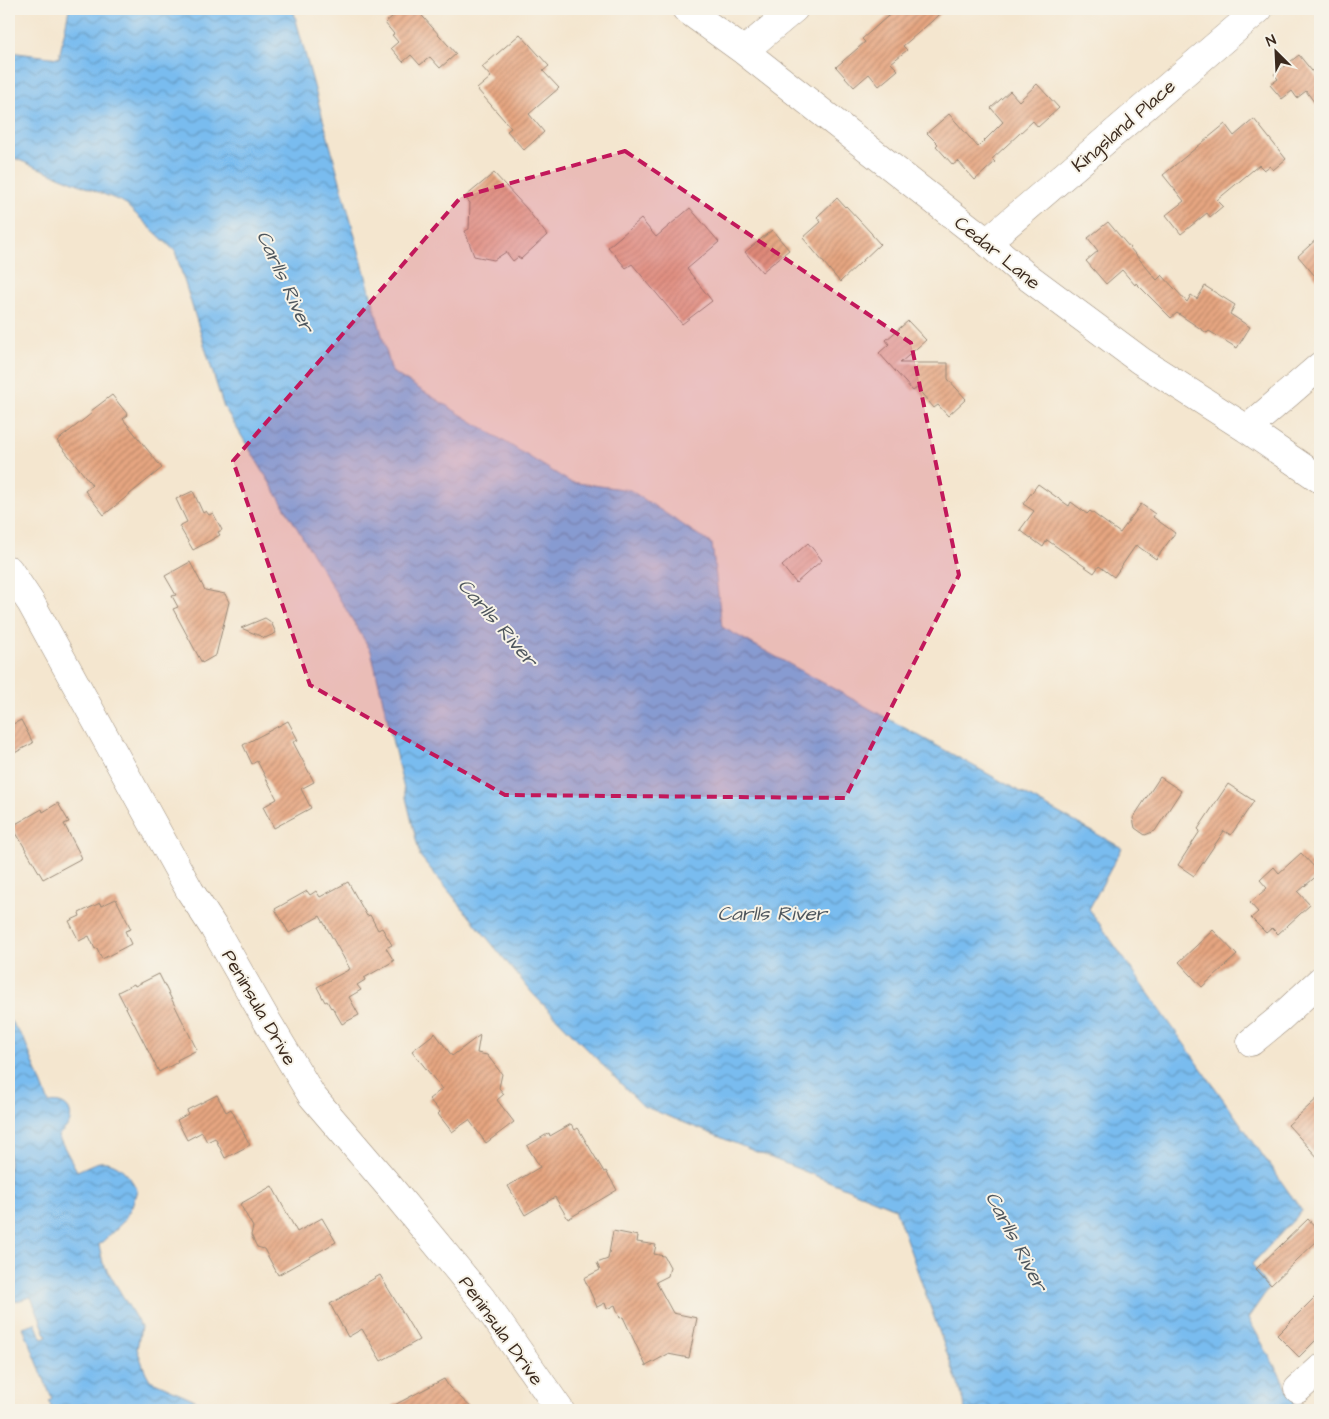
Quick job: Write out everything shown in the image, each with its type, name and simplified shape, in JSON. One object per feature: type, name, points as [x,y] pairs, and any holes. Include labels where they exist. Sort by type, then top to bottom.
[{"type":"street","name":"Cedar Lane","points":[[686,9],[744,51],[1024,274],[1141,361],[1247,429],[1320,479]]},
{"type":"street","points":[[744,51],[794,9]]},
{"type":"street","name":"Kingsland Place","points":[[986,242],[1259,9]]},
{"type":"street","points":[[1247,429],[1320,366]]},
{"type":"street","name":"Peninsula Drive","points":[[9,570],[31,603],[190,891],[214,928],[312,1096],[482,1299],[560,1410]]},
{"type":"street","points":[[1251,1042],[1280,1019],[1320,981]]},
{"type":"street","points":[[1298,1389],[1320,1369]]},
{"type":"highlighted area","points":[[625,151],[911,343],[959,575],[845,798],[505,795],[310,685],[233,461],[461,197]]},
{"type":"water","name":"Carlls River","points":[[69,9],[293,9],[392,372],[570,482],[630,490],[712,544],[722,627],[1122,848],[1089,909],[1302,1211],[1252,1264],[1268,1289],[1248,1318],[1299,1410],[965,1410],[964,1401],[895,1208],[643,1106],[533,994],[420,856],[371,651],[223,405],[175,251],[123,202],[9,156],[9,52],[59,58]]},
{"type":"water","points":[[9,1019],[24,1039],[49,1103],[63,1104],[69,1110],[69,1124],[58,1136],[77,1171],[100,1162],[106,1162],[123,1170],[137,1190],[132,1206],[123,1222],[99,1245],[103,1263],[141,1327],[137,1349],[145,1371],[150,1380],[218,1410],[52,1410],[49,1401],[52,1399],[23,1327],[35,1323],[42,1339],[47,1337],[31,1297],[13,1302],[9,1292]]},
{"type":"building","points":[[401,9],[416,9],[456,54],[440,68],[430,57],[420,65],[411,55],[403,62],[391,48],[398,42],[385,23]]},
{"type":"building","points":[[896,9],[946,9],[903,46],[907,50],[891,63],[898,70],[879,86],[869,74],[854,87],[836,67],[865,42],[862,39]]},
{"type":"building","points":[[520,34],[549,66],[543,71],[559,88],[529,114],[544,132],[524,150],[507,131],[511,128],[477,89],[491,77],[482,67]]},
{"type":"building","points":[[1299,55],[1320,81],[1320,110],[1306,91],[1297,98],[1292,91],[1282,99],[1270,85],[1278,79],[1274,74]]},
{"type":"building","points":[[1037,84],[1059,108],[1038,127],[1033,121],[992,159],[995,162],[975,180],[958,161],[953,165],[936,146],[938,144],[927,133],[949,114],[978,147],[1003,122],[991,108],[1010,91],[1019,101]]},
{"type":"building","points":[[1254,119],[1286,159],[1273,170],[1270,166],[1264,170],[1259,165],[1217,200],[1223,206],[1210,217],[1207,213],[1181,234],[1166,215],[1184,201],[1163,175],[1225,124],[1234,136]]},
{"type":"building","points":[[494,173],[526,208],[547,235],[521,259],[518,257],[513,261],[506,252],[494,260],[474,256],[465,231],[469,229],[470,203],[465,197]]},
{"type":"building","points":[[837,198],[880,244],[840,282],[803,238],[821,222],[817,217]]},
{"type":"building","points":[[690,208],[719,242],[687,269],[712,301],[682,324],[632,264],[626,268],[608,247],[641,219],[656,237]]},
{"type":"building","points":[[1108,222],[1157,280],[1162,275],[1187,302],[1191,295],[1197,299],[1205,286],[1235,305],[1230,314],[1250,327],[1237,348],[1209,331],[1207,333],[1177,313],[1171,318],[1136,283],[1135,285],[1122,270],[1106,284],[1086,261],[1098,251],[1088,238]]},
{"type":"building","points":[[772,230],[789,250],[762,272],[745,252]]},
{"type":"building","points":[[1320,236],[1320,282],[1298,256]]},
{"type":"building","points":[[908,321],[926,340],[900,363],[948,363],[948,379],[966,399],[948,416],[938,405],[934,408],[917,388],[913,391],[879,353],[889,344],[886,340]]},
{"type":"building","points":[[112,395],[128,415],[123,419],[162,468],[104,515],[85,491],[92,485],[57,441]]},
{"type":"building","points":[[1038,484],[1069,506],[1071,502],[1087,514],[1090,511],[1120,533],[1141,504],[1155,514],[1153,517],[1175,533],[1156,559],[1136,545],[1114,577],[1099,566],[1094,573],[1047,540],[1043,547],[1020,530],[1034,511],[1023,504]]},
{"type":"building","points":[[193,491],[203,513],[206,511],[209,515],[213,513],[222,530],[218,532],[220,535],[193,550],[179,526],[187,522],[176,499]]},
{"type":"building","points":[[808,543],[822,560],[796,583],[782,566]]},
{"type":"building","points":[[190,562],[205,590],[225,594],[229,602],[216,655],[202,663],[173,609],[178,607],[172,596],[176,595],[165,576]]},
{"type":"building","points":[[265,618],[271,622],[276,633],[265,638],[241,628]]},
{"type":"building","points":[[21,720],[33,743],[9,756],[9,726]]},
{"type":"building","points":[[288,721],[298,740],[293,742],[314,782],[301,789],[311,808],[274,828],[263,807],[277,799],[257,761],[252,764],[243,745]]},
{"type":"building","points":[[1160,777],[1181,791],[1155,831],[1145,835],[1135,828],[1133,818]]},
{"type":"building","points":[[1228,784],[1254,801],[1231,835],[1224,831],[1194,876],[1178,865],[1200,831],[1198,829]]},
{"type":"building","points":[[58,803],[69,822],[64,824],[82,858],[43,879],[12,826],[42,809],[43,812]]},
{"type":"building","points":[[1301,853],[1320,873],[1298,892],[1310,905],[1278,934],[1272,928],[1266,933],[1251,918],[1258,912],[1250,903],[1267,888],[1260,880],[1274,867],[1279,873]]},
{"type":"building","points":[[348,882],[367,916],[370,915],[378,930],[382,928],[392,945],[386,948],[394,961],[364,978],[365,980],[357,985],[361,990],[349,997],[359,1015],[342,1024],[332,1007],[327,1001],[325,1002],[317,987],[350,969],[320,916],[289,933],[275,909],[307,891],[310,895],[316,891],[320,897]]},
{"type":"building","points":[[116,899],[131,929],[125,931],[131,944],[102,959],[89,936],[79,941],[69,921],[80,916],[79,913],[100,903],[101,906]]},
{"type":"building","points":[[1213,930],[1237,955],[1202,987],[1179,962]]},
{"type":"building","points":[[159,974],[197,1050],[159,1072],[118,992]]},
{"type":"building","points":[[435,1033],[452,1056],[480,1035],[477,1053],[487,1055],[502,1074],[499,1088],[504,1094],[497,1100],[514,1122],[486,1143],[469,1120],[452,1132],[438,1114],[440,1112],[429,1099],[442,1089],[412,1051]]},
{"type":"building","points":[[217,1095],[226,1112],[231,1109],[250,1145],[225,1158],[215,1138],[207,1142],[202,1132],[187,1140],[177,1120],[188,1114],[187,1110]]},
{"type":"building","points":[[1320,1096],[1320,1160],[1288,1125]]},
{"type":"building","points":[[571,1124],[575,1130],[578,1128],[617,1190],[568,1219],[555,1197],[525,1215],[508,1186],[540,1167],[527,1146],[549,1133],[550,1136]]},
{"type":"building","points":[[272,1186],[297,1232],[322,1218],[336,1242],[278,1275],[264,1249],[257,1247],[251,1235],[253,1227],[240,1204]]},
{"type":"building","points":[[1308,1219],[1320,1232],[1320,1238],[1271,1285],[1256,1269]]},
{"type":"building","points":[[613,1231],[638,1236],[637,1242],[656,1245],[654,1254],[664,1256],[670,1267],[668,1276],[656,1282],[673,1313],[697,1318],[689,1358],[668,1354],[646,1366],[623,1317],[620,1318],[615,1305],[607,1309],[605,1303],[597,1307],[584,1278],[600,1270],[597,1263],[608,1259]]},
{"type":"building","points":[[380,1275],[419,1340],[381,1361],[362,1329],[348,1337],[330,1304]]},
{"type":"building","points":[[1320,1292],[1320,1336],[1299,1357],[1277,1335]]},
{"type":"building","points":[[444,1379],[449,1387],[474,1410],[385,1410]]}]
